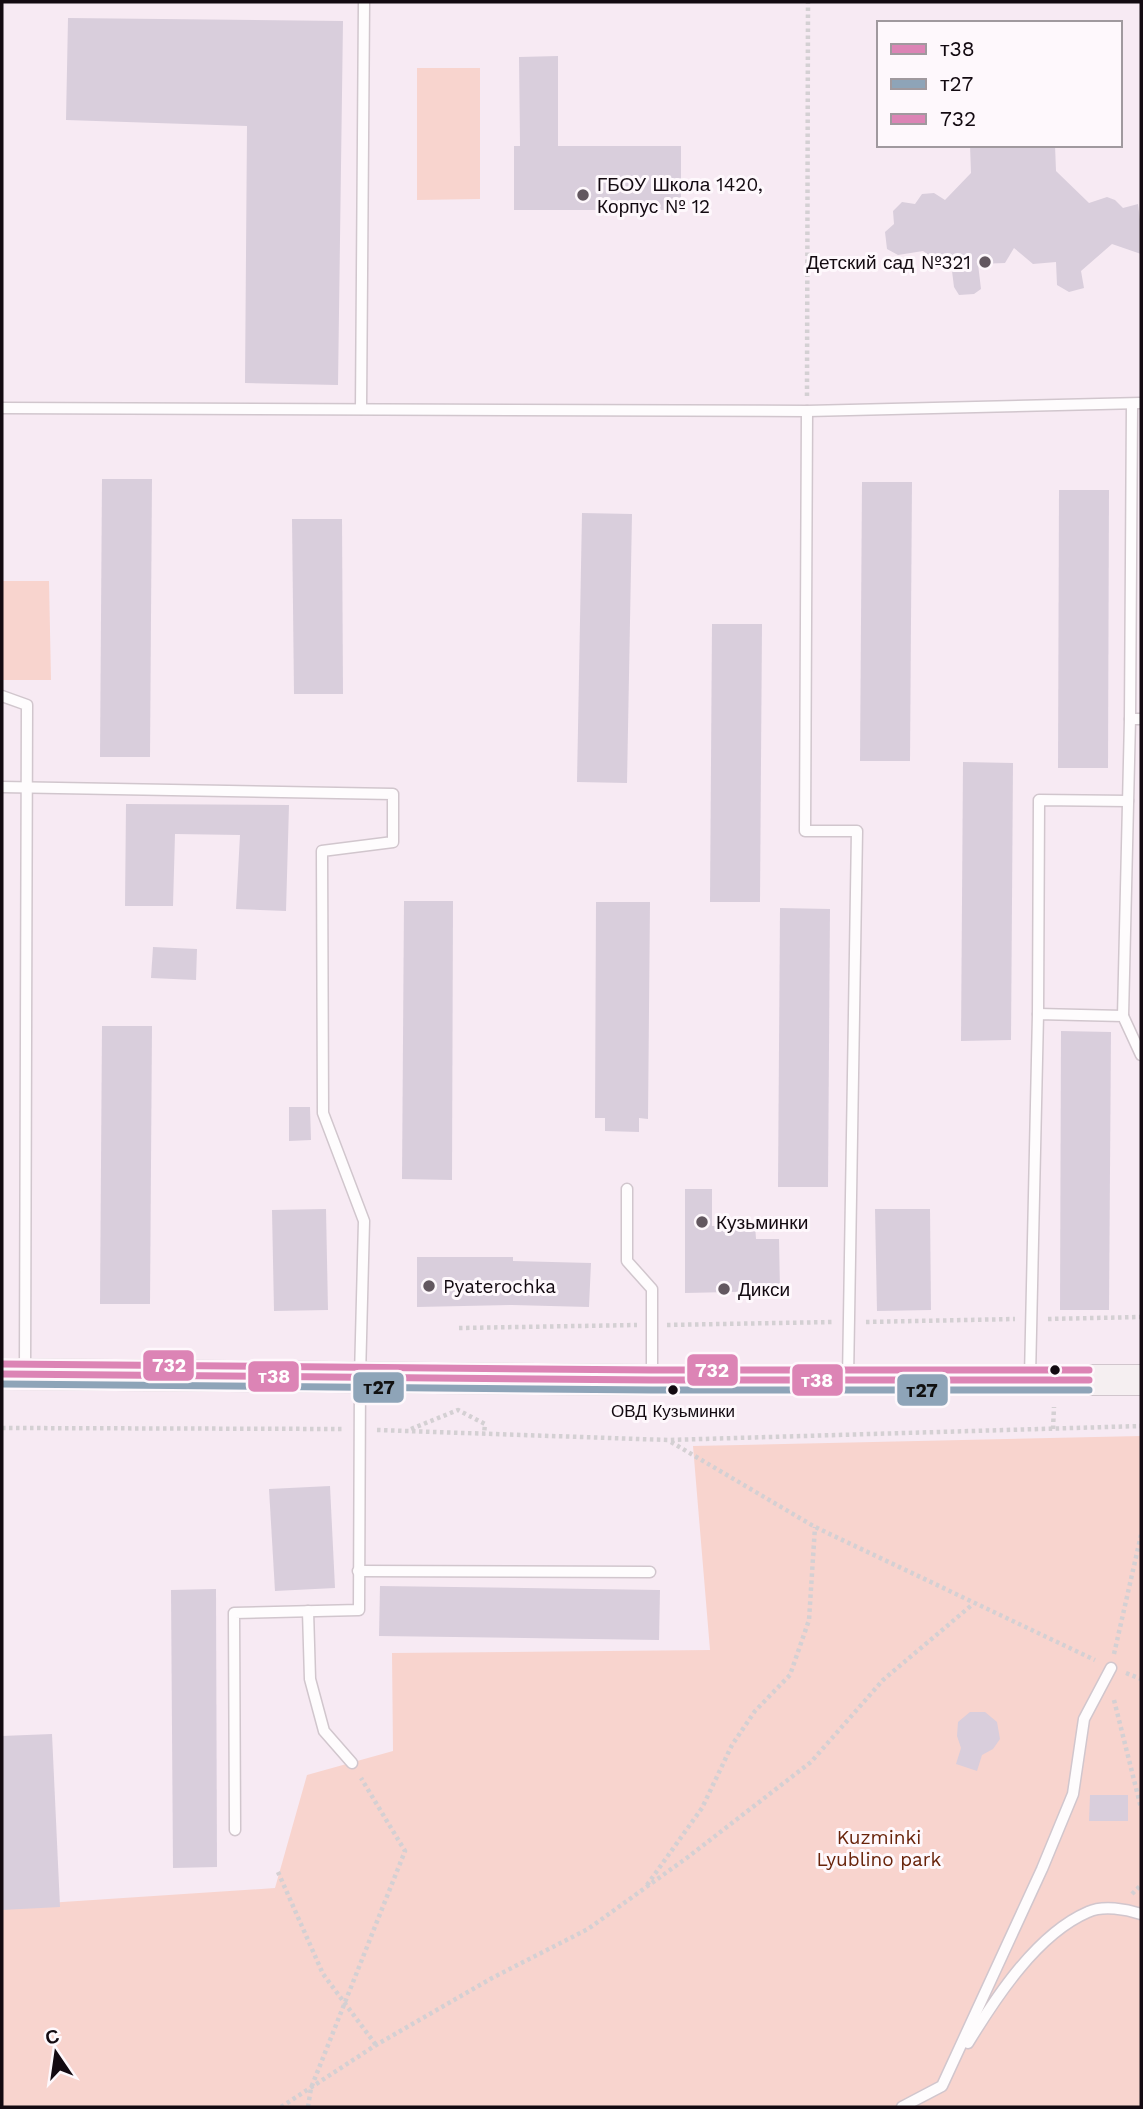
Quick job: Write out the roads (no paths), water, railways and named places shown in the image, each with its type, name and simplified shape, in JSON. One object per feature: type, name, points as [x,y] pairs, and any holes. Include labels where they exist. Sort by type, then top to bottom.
[{"type":"main road","points":[[13,1374],[652,1380],[1141,1380]]},
{"type":"lane","points":[[361,409],[364,2]]},
{"type":"lane","points":[[2,408],[807,411],[1137,404],[1136,719],[1128,800],[1123,1016],[1141,1055]]},
{"type":"lane","points":[[807,411],[805,831],[857,831],[848,1380]]},
{"type":"lane","points":[[2,696],[27,705],[28,787],[13,1374]]},
{"type":"lane","points":[[2,787],[393,794],[393,842],[322,851],[323,1113],[364,1221],[359,1429],[359,1609],[234,1613],[235,1830]]},
{"type":"lane","points":[[1030,1380],[1038,1014],[1039,800],[1128,800]]},
{"type":"lane","points":[[1038,1014],[1123,1016]]},
{"type":"lane","points":[[627,1189],[628,1261],[652,1289],[652,1380]]},
{"type":"lane","points":[[358,1571],[650,1572]]},
{"type":"lane","points":[[308,1611],[310,1679],[324,1731],[352,1763]]},
{"type":"lane","points":[[942,2086],[1042,1869],[1073,1794],[1084,1719],[1111,1668]]},
{"type":"lane","points":[[902,2107],[942,2086],[990,2006],[1054,1932],[1090,1910],[1116,1909],[1141,1914]]},
{"type":"place","name":"ГБОУ Школа 1420, Корпус № 12","points":[[583,195]]},
{"type":"place","name":"Детский сад №321","points":[[985,262]]},
{"type":"place","name":"Кузьминки","points":[[702,1222]]},
{"type":"place","name":"Pyaterochka","points":[[429,1286]]},
{"type":"place","name":"Дикси","points":[[724,1289]]},
{"type":"place","name":"ОВД Кузьминки","points":[[673,1390]]},
{"type":"park label","name":"Kuzminki Lyublino park","points":[[879,1848]]}]
